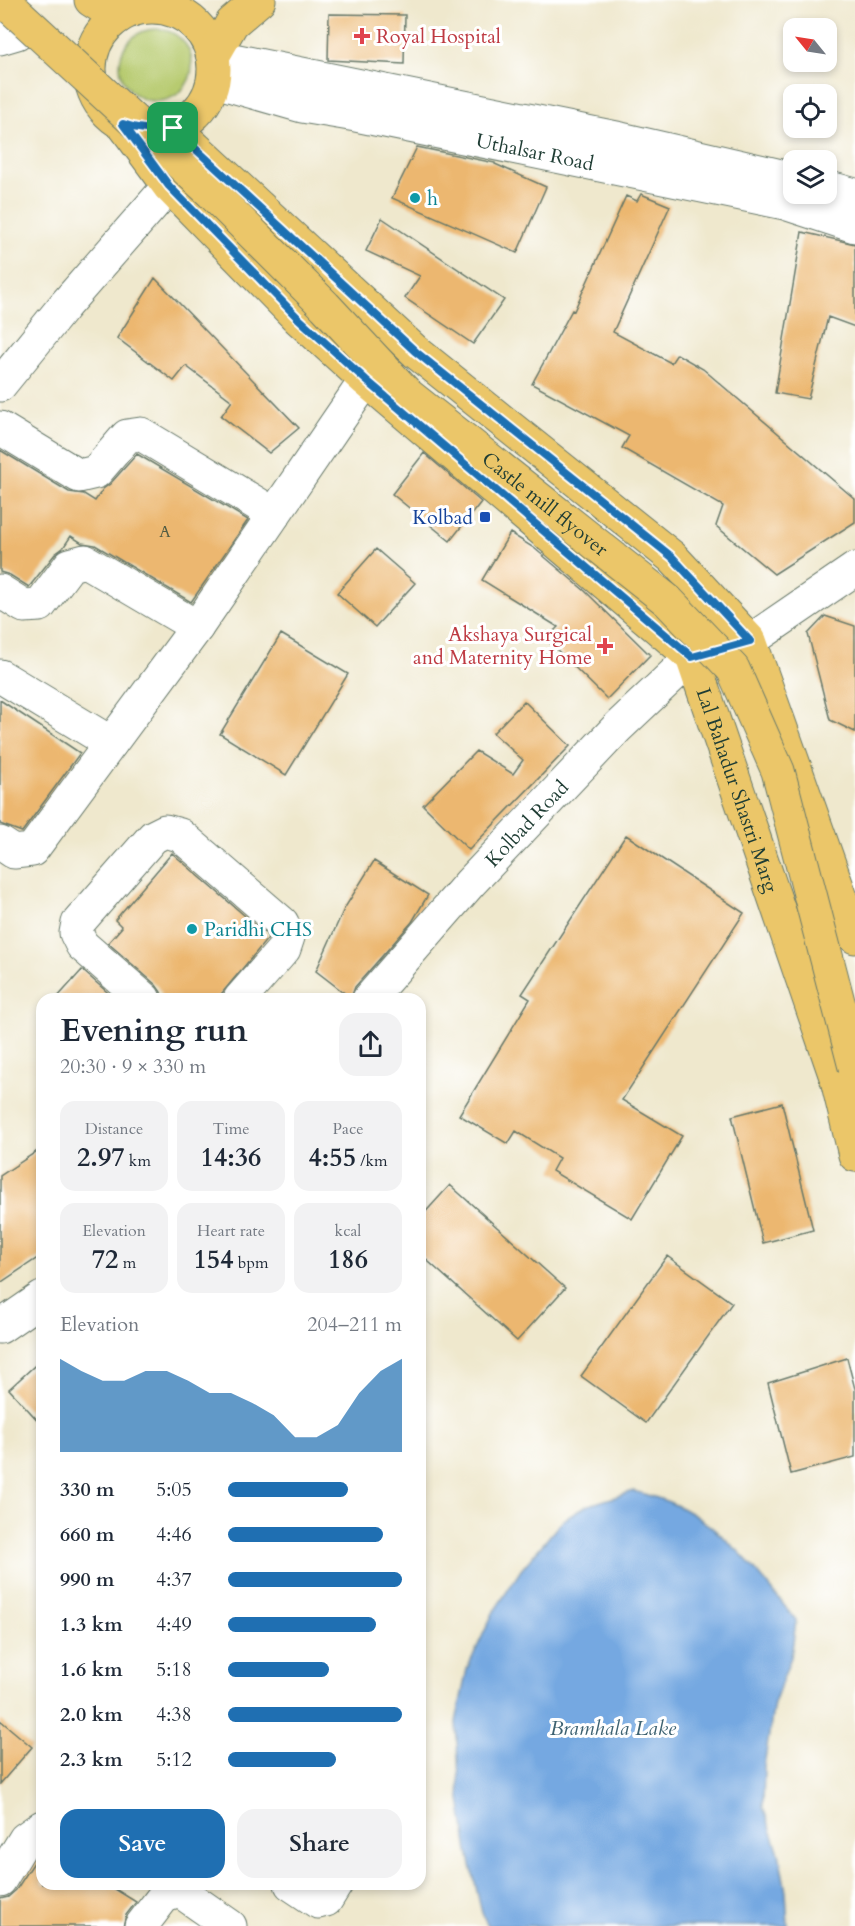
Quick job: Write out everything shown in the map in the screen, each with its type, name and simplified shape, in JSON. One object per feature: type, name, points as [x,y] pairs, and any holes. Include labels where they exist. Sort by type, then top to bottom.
[{"type":"main road","name":"Castle mill flyover","points":[[3,0],[212,193],[325,306],[408,395],[668,602],[734,669],[778,771],[855,1066]]},
{"type":"main road","points":[[91,0],[118,17]]},
{"type":"main road","points":[[123,124],[140,130],[157,131],[173,128],[188,120],[200,109],[232,23],[259,0]]},
{"type":"main road","points":[[214,69],[206,37],[193,22],[160,3],[118,17],[104,30],[94,47],[90,66],[93,86],[99,101],[123,124],[169,186],[298,318],[366,380],[692,657]]},
{"type":"main road","points":[[6,30],[93,86]]},
{"type":"main road","points":[[173,128],[416,352],[672,557],[750,641],[855,938]]},
{"type":"main road","name":"Lal Bahadur Shastri Marg","points":[[692,657],[837,1080],[855,1155]]},
{"type":"street","points":[[214,69],[618,154],[783,178]]},
{"type":"street","name":"Uthalsar Road","points":[[618,154],[855,226]]},
{"type":"street","points":[[0,385],[64,305],[169,186]]},
{"type":"street","points":[[837,190],[855,195]]},
{"type":"street","points":[[0,843],[14,852],[32,850],[196,627],[366,380]]},
{"type":"street","points":[[0,428],[79,476],[96,472],[127,436],[141,434],[274,514]]},
{"type":"street","points":[[0,591],[24,606],[40,605],[70,565],[85,561],[196,627]]},
{"type":"street","points":[[692,657],[750,641],[855,569]]},
{"type":"street","name":"Kolbad Road","points":[[374,993],[470,883],[618,727],[692,657]]},
{"type":"street","points":[[0,676],[111,743]]},
{"type":"street","points":[[137,993],[82,945],[76,933],[78,923],[153,837],[165,831],[180,835],[282,923],[288,937],[284,949],[255,993]]},
{"type":"street","points":[[0,1327],[36,1302]]},
{"type":"street","points":[[0,1880],[25,1839],[36,1831]]},
{"type":"street","points":[[300,1890],[318,1902],[326,1900],[332,1890]]},
{"type":"street","points":[[141,1926],[177,1891],[230,1926]]},
{"type":"green space","points":[[156,29],[176,35],[186,45],[192,65],[186,85],[176,95],[156,101],[136,95],[126,85],[120,65],[126,45],[136,35]]},
{"type":"water","name":"Bramhala Lake","points":[[634,1491],[669,1502],[707,1524],[755,1569],[796,1621],[791,1657],[774,1703],[764,1766],[763,1807],[779,1853],[786,1892],[788,1926],[488,1926],[482,1913],[468,1852],[460,1799],[456,1722],[467,1669],[493,1613],[521,1570],[562,1521],[586,1506]]},
{"type":"building","points":[[329,14],[405,15],[404,64],[328,60]]},
{"type":"building","points":[[417,147],[495,163],[546,187],[517,253],[392,198]]},
{"type":"building","points":[[641,194],[670,206],[613,332],[671,363],[677,354],[703,369],[855,499],[855,522],[774,574],[716,526],[723,506],[622,448],[629,436],[532,384],[572,310],[574,311],[626,196],[637,201]]},
{"type":"building","points":[[382,218],[504,300],[473,344],[405,298],[420,276],[366,251]]},
{"type":"building","points":[[802,232],[855,244],[855,327],[828,317],[808,399],[775,393]]},
{"type":"building","points":[[155,278],[299,428],[269,453],[221,416],[232,401],[186,366],[174,381],[117,338]]},
{"type":"building","points":[[0,450],[69,492],[84,494],[95,501],[103,489],[137,454],[248,520],[191,602],[95,545],[82,543],[71,536],[29,587],[10,575],[0,572]]},
{"type":"building","points":[[424,453],[481,502],[450,541],[392,494]]},
{"type":"building","points":[[510,533],[534,548],[585,591],[650,655],[607,699],[546,639],[558,627],[482,580]]},
{"type":"building","points":[[376,549],[415,583],[375,627],[337,593]]},
{"type":"building","points":[[825,616],[855,626],[855,732],[830,720],[808,634]]},
{"type":"building","points":[[281,634],[348,674],[286,775],[220,734]]},
{"type":"building","points":[[0,700],[80,753],[22,832],[0,824]]},
{"type":"building","points":[[524,701],[570,746],[469,850],[423,805],[476,751],[513,774],[523,760],[493,733]]},
{"type":"building","points":[[626,835],[744,913],[622,1100],[682,1136],[632,1219],[552,1171],[559,1158],[516,1131],[508,1144],[459,1115],[530,999],[522,994]]},
{"type":"building","name":"Paridhi CHS","points":[[172,853],[268,938],[222,993],[161,993],[156,985],[108,943],[122,927],[115,920]]},
{"type":"building","points":[[374,861],[428,895],[412,922],[355,987],[353,993],[345,993],[316,971],[344,909]]},
{"type":"building","points":[[82,970],[108,993],[61,993]]},
{"type":"building","points":[[782,1103],[813,1230],[763,1243],[732,1116]]},
{"type":"building","points":[[36,1152],[36,1259],[0,1283],[0,1176]]},
{"type":"building","points":[[450,1185],[565,1288],[517,1341],[426,1259],[426,1211]]},
{"type":"building","points":[[667,1256],[732,1303],[646,1423],[581,1376]]},
{"type":"building","points":[[847,1358],[855,1389],[855,1457],[791,1474],[768,1383]]},
{"type":"building","points":[[36,1364],[36,1418],[9,1389]]},
{"type":"building","points":[[0,1720],[32,1747],[0,1784]]},
{"type":"building","points":[[36,1859],[36,1890],[117,1890],[136,1902],[126,1915],[123,1926],[0,1926],[0,1899],[8,1897],[16,1890]]},
{"type":"place","name":"Royal Hospital","points":[[362,36]]},
{"type":"place","name":"h","points":[[415,198]]},
{"type":"place","name":"Kolbad","points":[[485,517]]},
{"type":"place","name":"Akshaya Surgical and Maternity Home","points":[[605,646]]},
{"type":"place","name":"Paridhi CHS","points":[[192,929]]},
{"type":"route","points":[[123,124],[140,130],[157,131],[173,128],[416,352],[672,557],[750,641],[692,657],[366,380],[298,318],[169,186],[123,124]]}]
